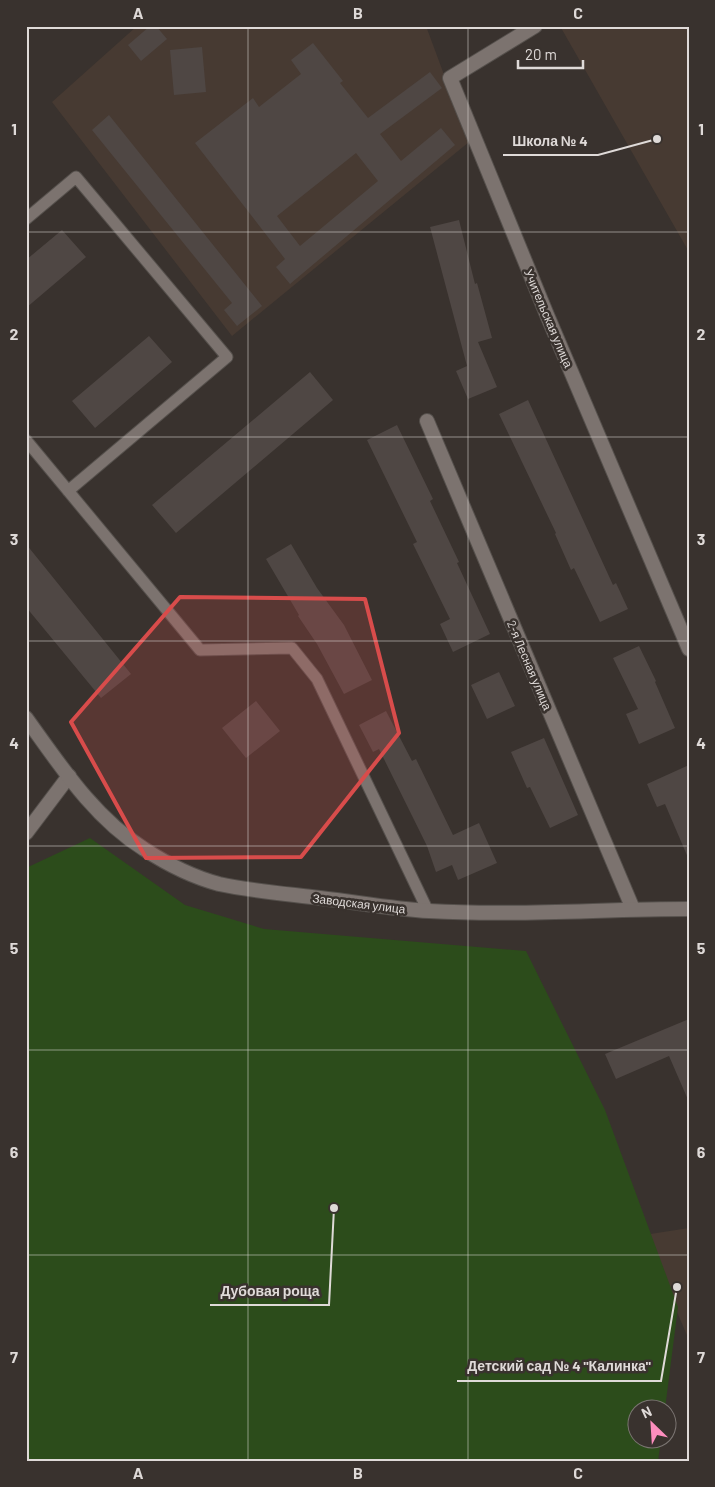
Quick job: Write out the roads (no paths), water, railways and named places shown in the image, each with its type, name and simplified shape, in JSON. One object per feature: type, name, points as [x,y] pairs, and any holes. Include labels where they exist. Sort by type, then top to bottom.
[{"type":"street","name":"Учительская улица","points":[[535,26],[450,78],[547,314],[689,649]]},
{"type":"street","name":"2-я Лесная улица","points":[[427,421],[633,909]]},
{"type":"street","name":"Заводская улица","points":[[26,718],[69,776],[118,831],[144,849],[181,870],[219,884],[428,911],[529,913],[689,909]]},
{"type":"street","points":[[26,833],[69,776]]},
{"type":"lane","points":[[26,218],[76,177],[227,357],[68,490]]},
{"type":"lane","points":[[26,440],[200,650],[292,648],[317,679],[428,911]]},
{"type":"place","name":"Школа № 4","points":[[657,139]]},
{"type":"place","name":"Дубовая роща","points":[[334,1208]]},
{"type":"place","name":"Детский сад № 4 \"Калинка\"","points":[[677,1287]]}]
